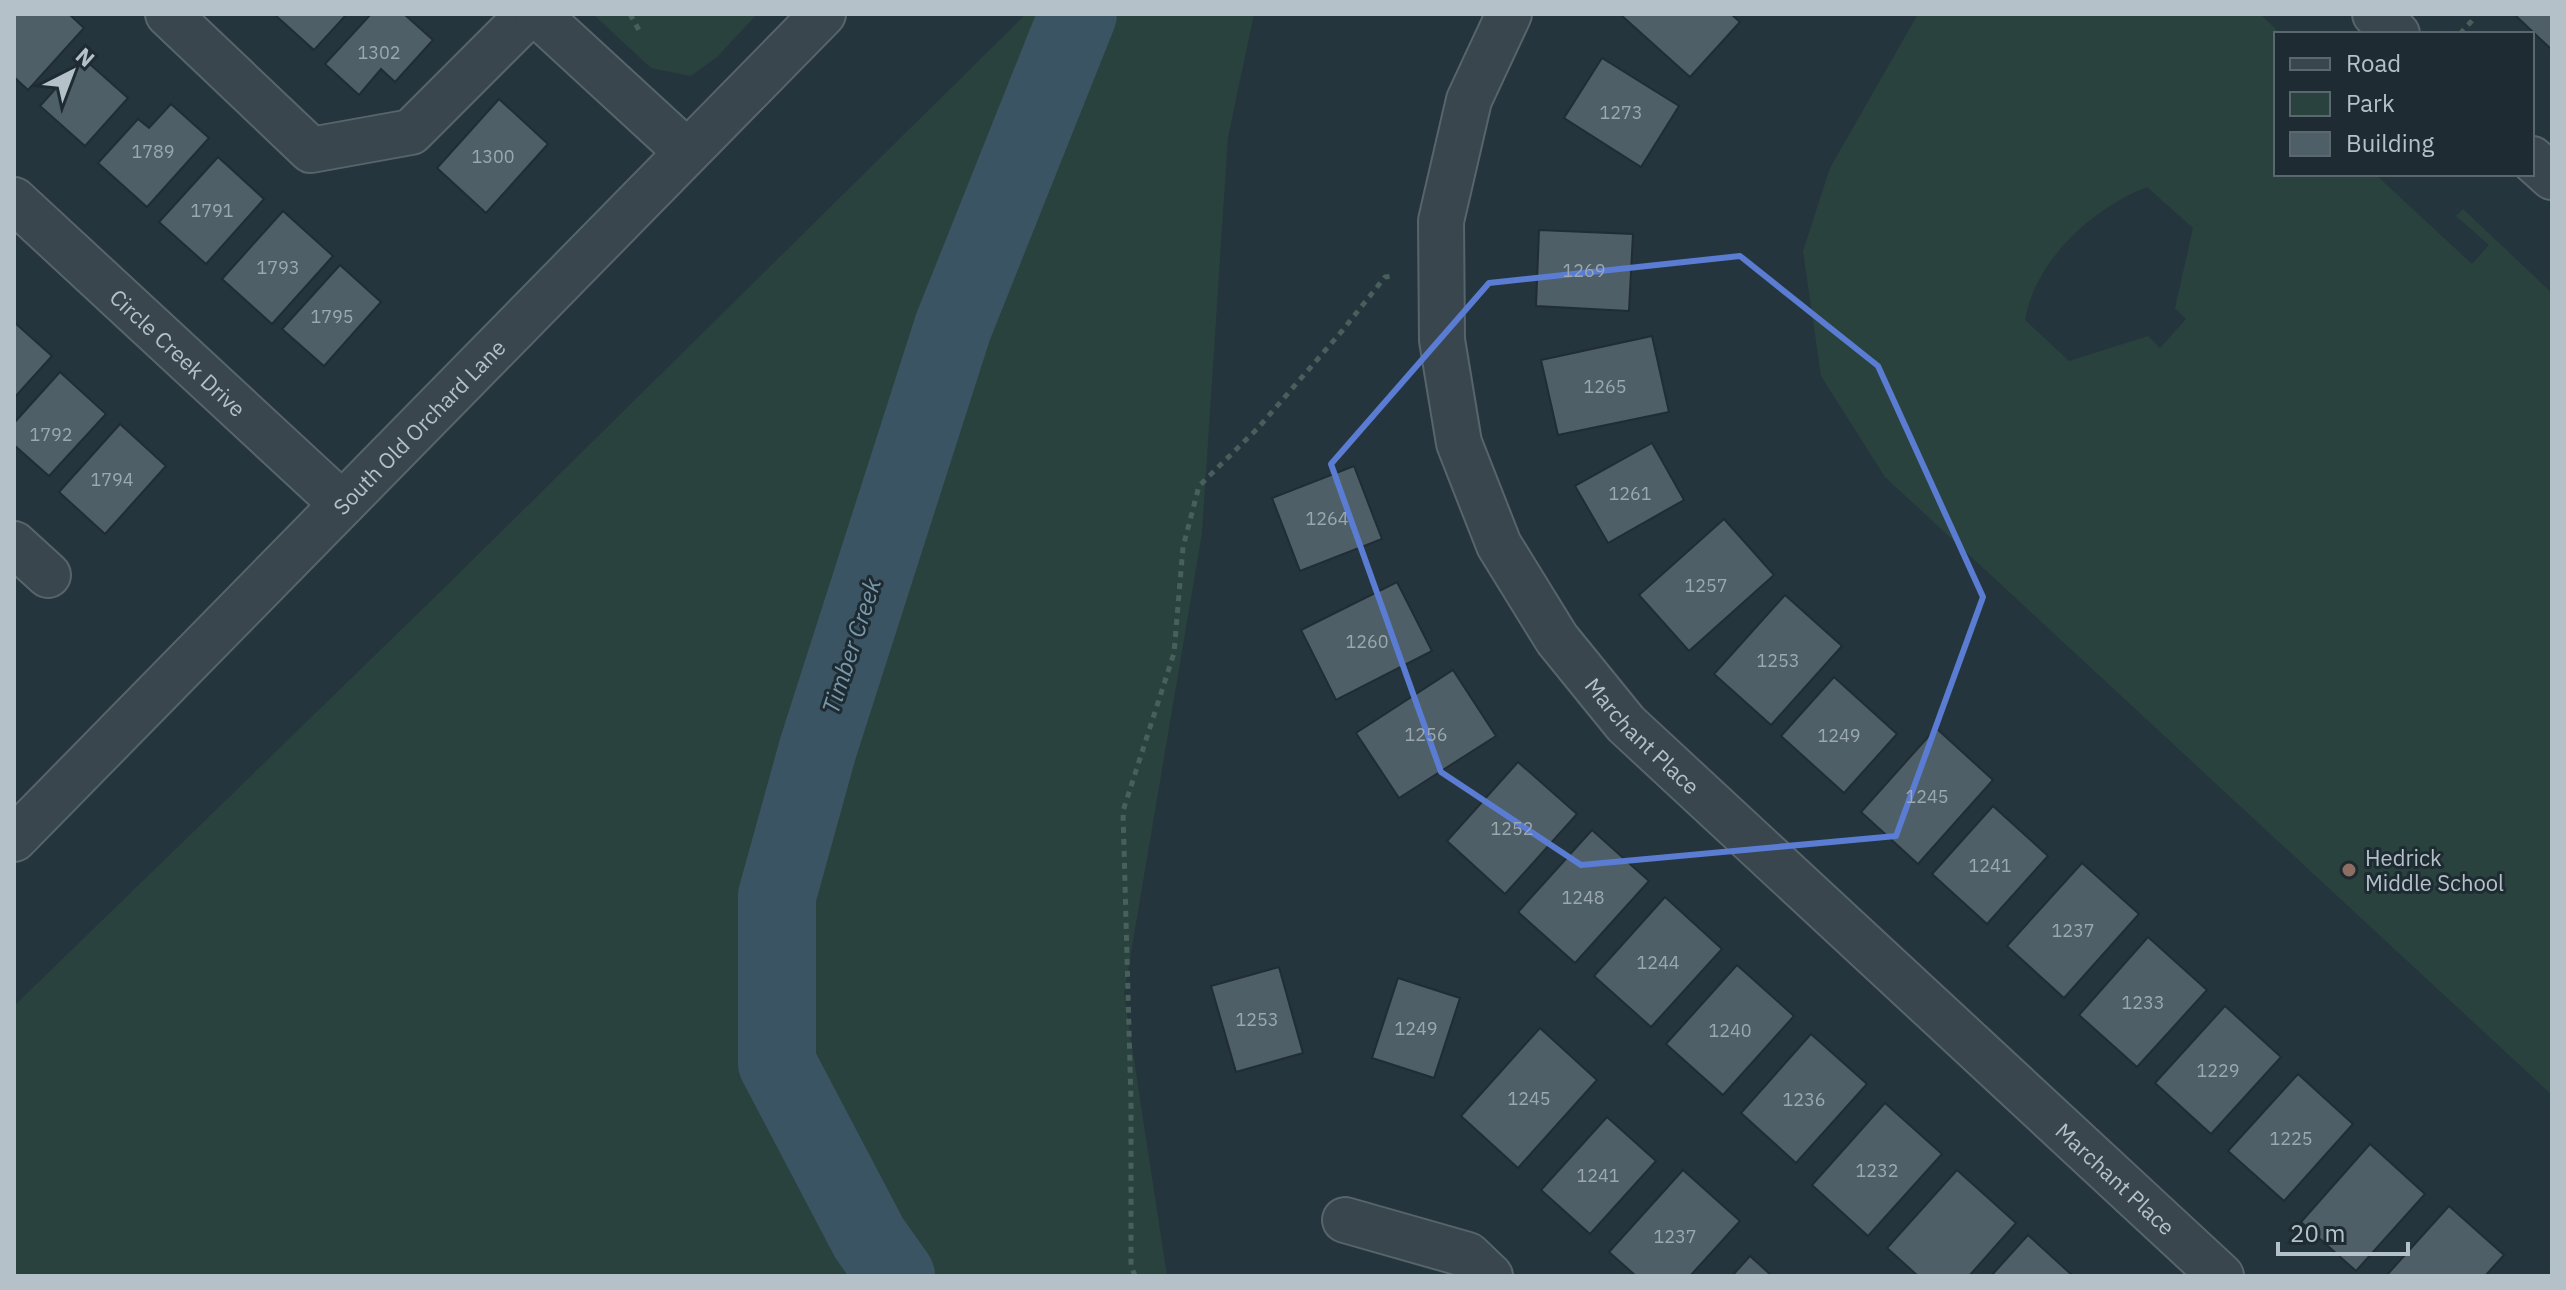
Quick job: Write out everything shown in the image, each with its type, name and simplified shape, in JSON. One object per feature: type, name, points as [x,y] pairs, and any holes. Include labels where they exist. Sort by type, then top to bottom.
[{"type":"street","points":[[168,14],[311,150],[411,132],[529,14]]},
{"type":"street","points":[[537,14],[687,152]]},
{"type":"street","name":"South Old Orchard Lane","points":[[14,839],[823,14]]},
{"type":"street","name":"Marchant Place","points":[[1509,14],[1469,100],[1441,221],[1442,340],[1459,443],[1499,545],[1557,639],[1626,724],[2221,1276]]},
{"type":"street","points":[[2375,14],[2395,32]]},
{"type":"street","points":[[2534,161],[2552,177]]},
{"type":"street","name":"Circle Creek Drive","points":[[14,200],[342,504]]},
{"type":"street","points":[[14,544],[48,575]]},
{"type":"street","points":[[1345,1220],[1468,1255],[1490,1276]]},
{"type":"path","points":[[630,14],[640,32]]},
{"type":"path","points":[[2462,32],[2476,16]]},
{"type":"path","points":[[1135,1276],[1131,1266],[1131,1072],[1123,811],[1174,653],[1183,547],[1199,486],[1258,428],[1385,277],[1394,276]]},
{"type":"highlighted area","points":[[1740,256],[1878,366],[1983,597],[1896,836],[1581,865],[1441,772],[1331,464],[1489,283]]},
{"type":"green space","points":[[593,14],[757,14],[717,57],[691,76],[651,68]]},
{"type":"green space","points":[[1026,14],[1254,14],[1228,137],[1202,533],[1124,994],[1167,1276],[14,1276],[14,1006],[435,597]]},
{"type":"green space","name":"Hedrick Middle School","points":[[1918,14],[2260,14],[2279,32],[2274,32],[2274,176],[2377,176],[2472,264],[2489,245],[2456,216],[2463,209],[2552,293],[2552,1095],[1885,477],[1821,376],[1803,251],[1830,168]],"holes":[[[2147,187],[2193,228],[2175,308],[2186,319],[2160,348],[2148,336],[2069,361],[2025,320],[2041,277],[2070,239],[2107,208]]]},
{"type":"building","points":[[14,14],[69,14],[84,28],[28,90],[14,77]]},
{"type":"building","points":[[274,14],[347,14],[314,50]]},
{"type":"building","points":[[371,14],[404,14],[433,40],[395,82],[381,69],[359,95],[325,64]]},
{"type":"building","points":[[1731,14],[1740,22],[1690,77],[1621,15]]},
{"type":"building","points":[[2514,14],[2552,14],[2552,50],[2534,32]]},
{"type":"building","points":[[83,58],[128,98],[85,146],[40,106]]},
{"type":"building","points":[[1602,58],[1679,106],[1641,167],[1564,118]]},
{"type":"building","points":[[499,99],[548,144],[486,213],[437,168]]},
{"type":"building","points":[[171,104],[209,138],[147,207],[98,163],[138,119],[149,128]]},
{"type":"building","points":[[218,157],[264,199],[206,264],[159,222]]},
{"type":"building","points":[[283,211],[333,256],[272,324],[222,279]]},
{"type":"building","points":[[1539,230],[1633,234],[1629,311],[1536,306]]},
{"type":"building","points":[[340,265],[381,302],[324,366],[282,329]]},
{"type":"building","points":[[14,322],[52,356],[14,398]]},
{"type":"building","points":[[1652,336],[1669,412],[1558,435],[1541,360]]},
{"type":"building","points":[[60,372],[106,414],[49,476],[14,445],[14,423]]},
{"type":"building","points":[[120,424],[166,466],[105,534],[59,492]]},
{"type":"building","points":[[1652,443],[1684,500],[1608,543],[1575,486]]},
{"type":"building","points":[[1354,466],[1382,539],[1300,571],[1272,498]]},
{"type":"building","points":[[1724,519],[1774,575],[1689,651],[1639,595]]},
{"type":"building","points":[[1397,582],[1432,651],[1336,700],[1301,630]]},
{"type":"building","points":[[1785,595],[1842,646],[1771,725],[1714,674]]},
{"type":"building","points":[[1453,670],[1496,736],[1399,798],[1356,733]]},
{"type":"building","points":[[1834,677],[1897,734],[1844,793],[1781,736]]},
{"type":"building","points":[[1936,728],[1993,780],[1918,864],[1861,812]]},
{"type":"building","points":[[1518,762],[1577,814],[1505,894],[1447,841]]},
{"type":"building","points":[[1993,806],[2048,856],[1987,924],[1932,874]]},
{"type":"building","points":[[1592,830],[1649,881],[1575,963],[1518,912]]},
{"type":"building","points":[[2082,863],[2139,914],[2064,998],[2007,946]]},
{"type":"building","points":[[1665,897],[1722,949],[1651,1027],[1594,976]]},
{"type":"building","points":[[2148,937],[2207,990],[2137,1067],[2079,1015]]},
{"type":"building","points":[[1737,965],[1794,1016],[1723,1095],[1666,1044]]},
{"type":"building","points":[[1279,967],[1303,1053],[1236,1072],[1211,986]]},
{"type":"building","points":[[1398,978],[1460,998],[1434,1078],[1372,1058]]},
{"type":"building","points":[[2225,1006],[2281,1057],[2211,1134],[2155,1083]]},
{"type":"building","points":[[1540,1028],[1597,1080],[1518,1168],[1461,1116]]},
{"type":"building","points":[[1811,1034],[1867,1084],[1796,1163],[1741,1113]]},
{"type":"building","points":[[2298,1074],[2353,1124],[2284,1201],[2228,1151]]},
{"type":"building","points":[[1885,1103],[1942,1154],[1868,1236],[1812,1185]]},
{"type":"building","points":[[1607,1117],[1656,1161],[1590,1234],[1541,1190]]},
{"type":"building","points":[[2370,1144],[2425,1194],[2356,1271],[2301,1222]]},
{"type":"building","points":[[1683,1170],[1740,1221],[1690,1276],[1636,1276],[1609,1252]]},
{"type":"building","points":[[1957,1170],[2016,1223],[1969,1276],[1918,1276],[1887,1248]]},
{"type":"building","points":[[2449,1206],[2504,1255],[2485,1276],[2386,1276]]},
{"type":"building","points":[[2028,1235],[2073,1276],[1991,1276]]},
{"type":"building","points":[[1750,1256],[1772,1276],[1732,1276]]},
{"type":"waterway","name":"Timber Creek","points":[[896,1276],[869,1238],[777,1063],[777,896],[818,748],[953,327],[1078,14]]},
{"type":"place","name":"Hedrick Middle School","points":[[2349,870]]}]
